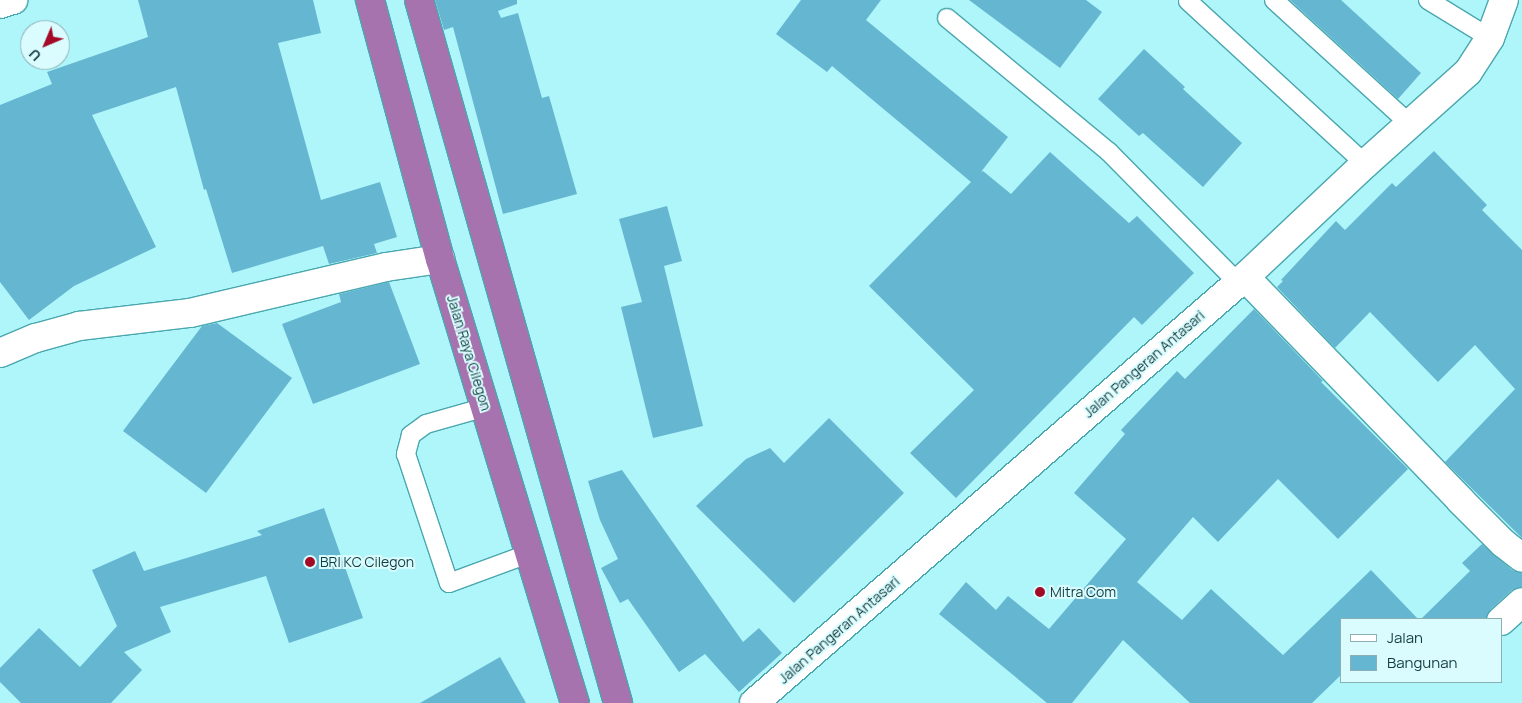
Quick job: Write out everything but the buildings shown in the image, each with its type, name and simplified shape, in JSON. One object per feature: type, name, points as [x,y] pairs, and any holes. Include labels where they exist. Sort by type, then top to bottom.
[{"type":"highway","name":"Jalan Raya Cilegon","points":[[370,0],[440,259],[486,407],[528,554],[575,703]]},
{"type":"highway","points":[[419,0],[618,703]]},
{"type":"street","points":[[0,4],[13,0]]},
{"type":"street","name":"Jalan Pangeran Antasari","points":[[754,703],[1241,280],[1365,164],[1468,72],[1490,38],[1504,0]]},
{"type":"street","points":[[0,352],[36,338],[79,326],[190,313],[386,267],[440,259]]},
{"type":"street","points":[[1241,280],[1503,543],[1522,558]]},
{"type":"street","points":[[1502,621],[1522,602]]},
{"type":"lane","points":[[1274,0],[1410,124]]},
{"type":"lane","points":[[1428,0],[1490,38]]},
{"type":"lane","points":[[1188,1],[1365,164]]},
{"type":"lane","points":[[947,18],[1109,152],[1241,280]]},
{"type":"lane","points":[[486,407],[426,424],[411,435],[406,454],[449,582],[528,554]]},
{"type":"place","name":"BRI KC Cilegon","points":[[310,562]]},
{"type":"place","name":"Mitra Com","points":[[1040,592]]}]
